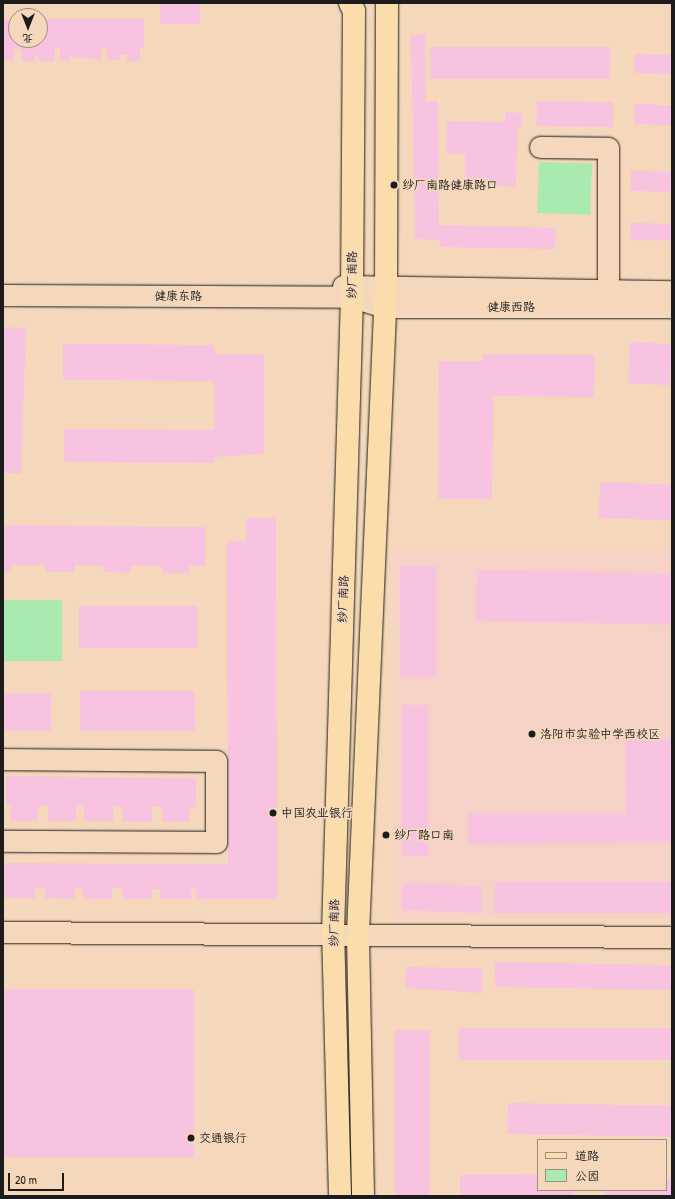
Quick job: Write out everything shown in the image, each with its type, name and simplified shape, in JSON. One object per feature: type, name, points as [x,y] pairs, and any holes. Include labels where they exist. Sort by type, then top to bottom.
[{"type":"main road","name":"纱厂南路","points":[[340,1196],[333,933],[352,291],[354,11],[350,3]]},
{"type":"main road","name":"纱厂南路","points":[[363,1196],[358,933],[385,298],[387,3]]},
{"type":"street","points":[[540,146],[608,148],[608,298]]},
{"type":"street","name":"健康东路","points":[[3,288],[352,291]]},
{"type":"street","name":"健康东路","points":[[3,294],[352,291]]},
{"type":"street","name":"健康西路","points":[[352,291],[385,298],[608,298],[672,291]]},
{"type":"street","name":"健康西路","points":[[608,298],[672,307]]},
{"type":"street","points":[[3,759],[216,761],[216,842],[3,841]]},
{"type":"street","points":[[3,932],[358,933],[672,937]]},
{"type":"shaded area","name":"洛阳市实验中学西校区","points":[[393,550],[672,550],[672,918],[393,918]]},
{"type":"green space","points":[[539,162],[592,164],[590,215],[537,213]]},
{"type":"green space","points":[[3,600],[62,600],[62,661],[3,661]]},
{"type":"building","points":[[160,3],[200,3],[200,24],[160,24]]},
{"type":"building","points":[[3,19],[8,19],[8,48],[48,48],[48,19],[144,19],[144,48],[140,48],[140,61],[127,61],[127,55],[120,55],[120,60],[107,60],[107,47],[101,47],[101,60],[70,56],[70,61],[60,61],[60,48],[55,48],[55,61],[39,61],[39,56],[35,56],[35,61],[21,61],[21,49],[14,49],[14,61],[3,61]]},
{"type":"building","points":[[425,34],[426,102],[438,101],[439,225],[556,228],[555,249],[439,247],[440,240],[415,239],[411,35]]},
{"type":"building","points":[[430,47],[610,47],[610,79],[430,79]]},
{"type":"building","points":[[635,54],[672,55],[671,74],[634,73]]},
{"type":"building","points":[[537,101],[613,102],[613,127],[537,126]]},
{"type":"building","points":[[635,104],[672,105],[671,125],[634,124]]},
{"type":"building","points":[[505,112],[522,113],[522,127],[517,127],[516,186],[466,188],[465,154],[446,154],[447,121],[505,122]]},
{"type":"building","points":[[631,171],[672,172],[672,192],[631,191]]},
{"type":"building","points":[[631,223],[672,224],[672,241],[631,240]]},
{"type":"building","points":[[3,327],[26,328],[21,474],[3,473]]},
{"type":"building","points":[[630,342],[672,344],[670,385],[628,383]]},
{"type":"building","points":[[63,344],[214,345],[214,354],[264,355],[264,454],[214,457],[214,463],[64,462],[64,429],[214,430],[214,381],[63,380]]},
{"type":"building","points":[[483,354],[595,355],[594,397],[493,396],[492,499],[438,499],[439,361],[483,361]]},
{"type":"building","points":[[600,482],[672,485],[671,520],[599,518]]},
{"type":"building","points":[[246,518],[276,518],[277,899],[196,899],[196,889],[191,889],[191,899],[160,899],[160,889],[152,889],[152,899],[122,899],[122,888],[112,888],[112,899],[83,899],[83,888],[75,888],[75,899],[45,898],[45,888],[35,888],[35,898],[3,898],[3,863],[228,864],[227,541],[246,541]]},
{"type":"building","points":[[3,525],[205,527],[205,566],[189,566],[189,573],[162,573],[162,566],[131,566],[131,573],[103,572],[103,566],[74,565],[74,572],[46,572],[46,565],[11,565],[11,572],[3,572]]},
{"type":"building","points":[[400,566],[436,566],[436,677],[400,677]]},
{"type":"building","points":[[477,570],[672,573],[671,624],[476,621]]},
{"type":"building","points":[[79,606],[197,606],[197,648],[79,648]]},
{"type":"building","points":[[80,691],[195,691],[195,731],[80,731]]},
{"type":"building","points":[[3,693],[51,693],[51,731],[3,731]]},
{"type":"building","points":[[402,705],[428,705],[428,856],[402,856]]},
{"type":"building","points":[[625,739],[672,739],[672,843],[468,844],[468,813],[626,813]]},
{"type":"building","points":[[6,776],[196,778],[196,807],[189,807],[189,822],[162,822],[162,807],[152,806],[152,822],[122,821],[122,806],[113,806],[113,821],[84,821],[84,806],[76,806],[76,821],[48,821],[48,806],[38,806],[38,821],[11,821],[11,805],[6,805]]},
{"type":"building","points":[[495,882],[672,882],[672,913],[495,913]]},
{"type":"building","points":[[403,883],[482,886],[481,913],[402,910]]},
{"type":"building","points":[[495,962],[672,965],[672,990],[495,987]]},
{"type":"building","points":[[406,967],[482,968],[482,993],[405,988]]},
{"type":"building","points":[[3,989],[194,989],[194,1157],[3,1157]]},
{"type":"building","points":[[459,1028],[672,1028],[672,1060],[459,1060]]},
{"type":"building","points":[[395,1030],[430,1030],[430,1196],[395,1196]]},
{"type":"building","points":[[508,1103],[672,1106],[671,1137],[507,1134]]},
{"type":"building","points":[[537,1174],[537,1191],[574,1191],[574,1196],[460,1196],[460,1175]]},
{"type":"building","points":[[667,1179],[672,1179],[672,1196],[605,1196],[605,1191],[667,1191]]},
{"type":"place","name":"纱厂南路健康路口","points":[[394,185]]},
{"type":"place","name":"洛阳市实验中学西校区","points":[[532,734]]},
{"type":"place","name":"中国农业银行","points":[[273,813]]},
{"type":"place","name":"纱厂路口南","points":[[386,835]]},
{"type":"place","name":"交通银行","points":[[191,1138]]}]
